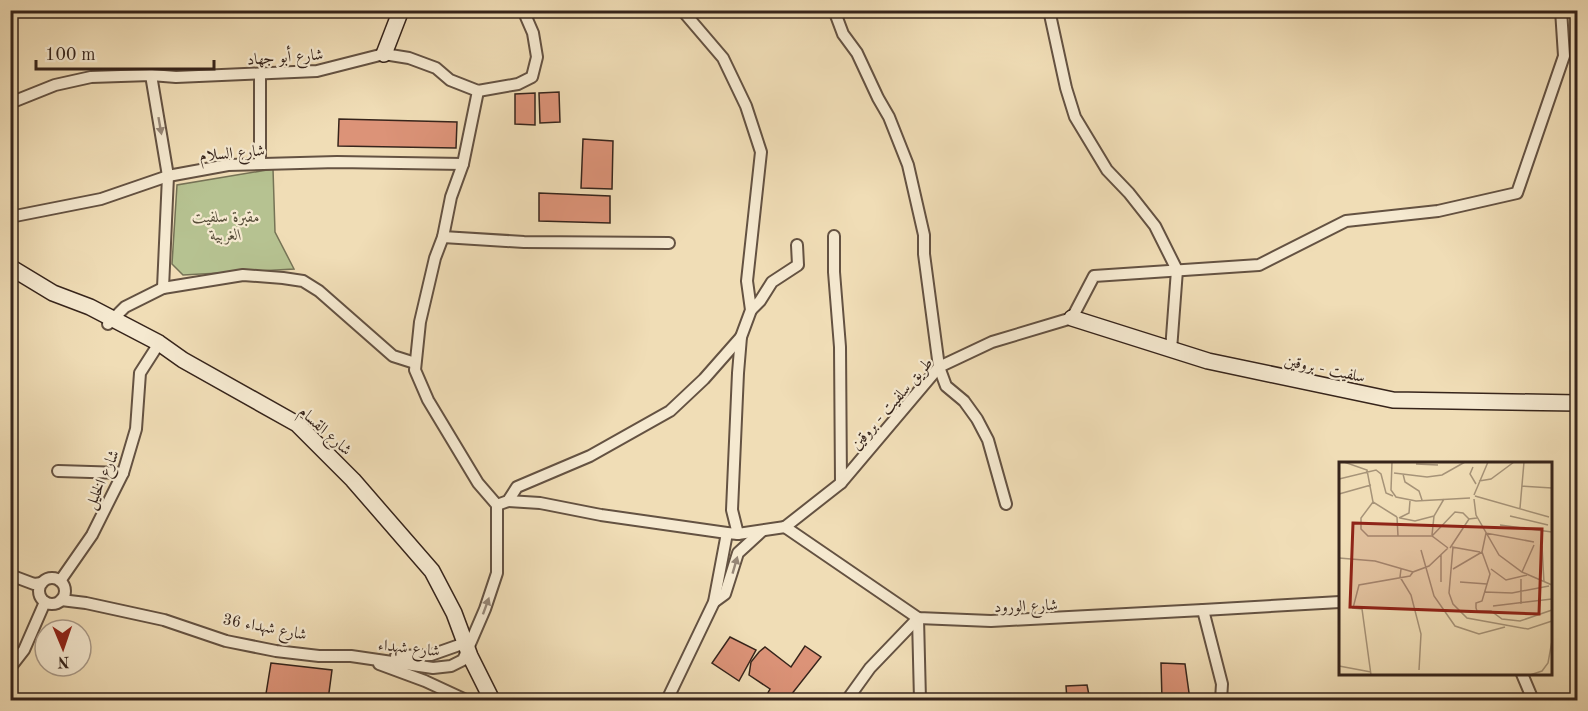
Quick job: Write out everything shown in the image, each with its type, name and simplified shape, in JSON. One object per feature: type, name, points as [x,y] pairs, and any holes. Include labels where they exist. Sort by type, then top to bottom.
[{"type":"main road","points":[[384,54],[403,11]]},
{"type":"main road","name":"شارع القسام","points":[[10,267],[53,293],[90,307],[180,365],[291,428],[357,493],[426,574],[492,700]]},
{"type":"main road","name":"شارع القسام","points":[[10,274],[50,298],[159,342],[183,360],[297,424],[353,480],[432,571],[453,613],[464,650]]},
{"type":"main road","name":"سلفيت - بروقين","points":[[1072,318],[1208,361],[1393,400],[1578,403]]},
{"type":"main road","points":[[464,650],[483,700]]},
{"type":"street","points":[[384,54],[418,61],[435,68],[450,80],[478,91],[518,84],[532,77],[537,57],[533,33],[524,10]]},
{"type":"street","points":[[682,10],[723,58],[746,106],[761,152],[747,280],[751,310]]},
{"type":"street","points":[[834,10],[843,34],[857,53],[889,117],[908,165],[924,235],[924,255],[939,366],[946,386],[964,401],[982,429],[992,454],[1006,504]]},
{"type":"street","points":[[1049,10],[1066,88],[1075,117],[1107,170],[1155,226],[1177,270],[1171,350]]},
{"type":"street","points":[[1072,318],[1094,276],[1259,265],[1346,220],[1438,211],[1517,193],[1564,56],[1561,10]]},
{"type":"street","name":"شارع أبو جهاد","points":[[10,102],[55,85],[91,77],[151,75],[176,77],[317,71],[384,54]]},
{"type":"street","points":[[260,74],[260,163]]},
{"type":"street","points":[[151,75],[168,176],[163,288]]},
{"type":"street","points":[[478,91],[462,164],[443,237],[435,258],[420,322],[415,363],[415,370],[428,400],[478,483],[503,503],[540,503],[601,515],[733,534],[785,527],[918,618]]},
{"type":"street","name":"شارع السلام","points":[[10,217],[102,199],[168,176],[228,165],[260,163],[462,164]]},
{"type":"street","points":[[834,236],[840,347],[841,483]]},
{"type":"street","points":[[443,237],[524,242],[669,243]]},
{"type":"street","points":[[667,700],[714,602],[733,534],[732,510],[741,337],[751,310],[760,301],[772,282],[798,265],[797,245]]},
{"type":"street","points":[[111,322],[125,307],[163,288],[243,275],[283,278],[303,281],[345,312],[393,356],[415,363]]},
{"type":"street","name":"طريق سلفيت - بروقين","points":[[785,527],[841,483],[939,366],[992,342],[1072,318]]},
{"type":"street","points":[[464,650],[485,609],[496,573],[503,503],[517,487],[590,456],[670,411],[704,379],[741,337]]},
{"type":"street","name":"شارع الخليل","points":[[61,600],[62,585],[92,535],[123,473],[136,429],[140,373],[156,348]]},
{"type":"street","points":[[58,471],[123,473]]},
{"type":"street","points":[[714,602],[725,594],[738,553],[763,530]]},
{"type":"street","points":[[10,575],[33,584],[42,593]]},
{"type":"street","points":[[10,668],[24,650],[42,593],[51,578],[62,585]]},
{"type":"street","points":[[10,581],[42,593]]},
{"type":"street","name":"شارع شهداء 36","points":[[62,585],[68,595],[74,597],[165,616],[227,637],[277,646],[413,657],[464,650]]},
{"type":"street","name":"شارع شهداء 36","points":[[42,593],[54,603],[61,600],[86,603],[164,620],[226,641],[308,655],[350,656]]},
{"type":"street","name":"شارع الورود","points":[[918,618],[991,621],[1339,602]]},
{"type":"street","points":[[1203,609],[1222,684],[1221,700]]},
{"type":"street","points":[[848,700],[870,668],[918,618]]},
{"type":"street","points":[[918,618],[920,700]]},
{"type":"street","name":"شارع شهداء","points":[[350,656],[433,668],[452,666],[464,650]]},
{"type":"street","points":[[350,656],[425,681],[466,700]]},
{"type":"street","points":[[1522,675],[1533,700]]},
{"type":"green space","name":"مقبرة سلفيت الغربية","points":[[273,169],[275,232],[294,269],[183,275],[172,264],[177,185]]},
{"type":"building","points":[[559,92],[560,122],[540,123],[539,93]]},
{"type":"building","points":[[535,93],[535,125],[515,124],[515,94]]},
{"type":"building","points":[[339,119],[457,122],[456,148],[338,146]]},
{"type":"building","points":[[583,139],[613,141],[612,189],[581,188]]},
{"type":"building","points":[[539,193],[610,196],[610,223],[539,221]]},
{"type":"building","points":[[730,637],[756,650],[739,681],[712,663]]},
{"type":"building","points":[[805,646],[821,657],[787,700],[764,700],[770,689],[749,675],[751,662],[765,647],[791,667]]},
{"type":"building","points":[[271,663],[332,670],[328,700],[265,700]]},
{"type":"building","points":[[1161,663],[1185,664],[1190,700],[1162,700]]},
{"type":"building","points":[[1087,685],[1090,700],[1067,700],[1066,686]]}]
